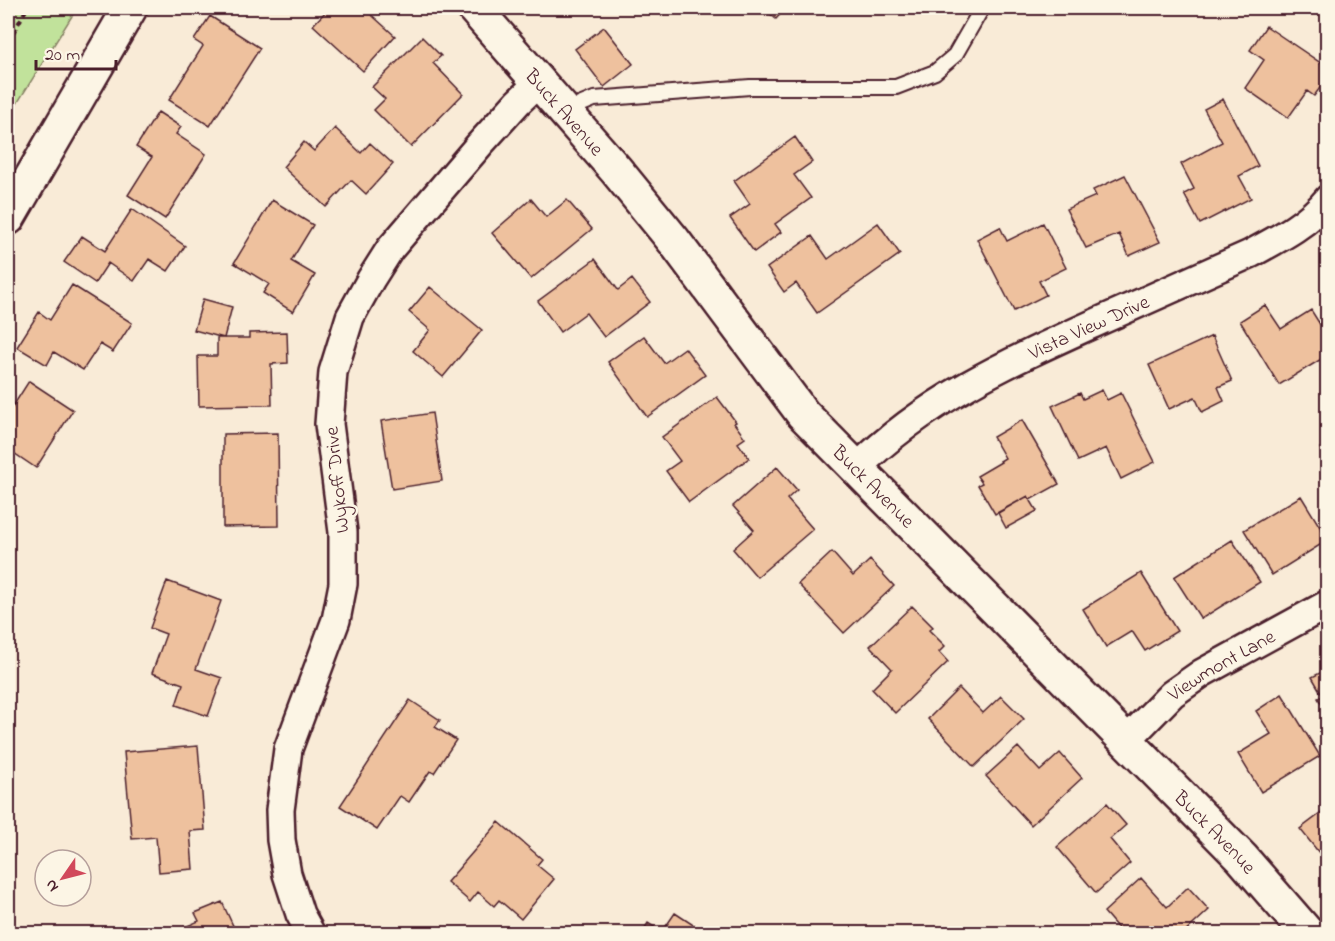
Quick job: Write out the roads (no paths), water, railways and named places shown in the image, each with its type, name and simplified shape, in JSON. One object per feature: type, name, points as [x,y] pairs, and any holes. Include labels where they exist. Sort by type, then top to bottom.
[{"type":"street","points":[[8,218],[130,8]]},
{"type":"street","name":"Buck Avenue","points":[[474,8],[565,111],[674,241],[803,414],[1242,858],[1308,933]]},
{"type":"street","name":"Wykoff Drive","points":[[311,933],[300,914],[287,874],[281,840],[280,810],[288,749],[336,620],[342,584],[343,532],[329,424],[333,372],[350,317],[370,279],[390,249],[480,144],[539,82]]},
{"type":"street","name":"Vista View Drive","points":[[857,468],[878,447],[928,409],[1003,364],[1250,254],[1288,234],[1328,199]]},
{"type":"street","name":"Viewmont Lane","points":[[1126,741],[1172,694],[1202,673],[1328,604]]},
{"type":"lane","points":[[565,111],[594,99],[750,87],[896,87],[935,72],[955,55],[982,8]]}]
